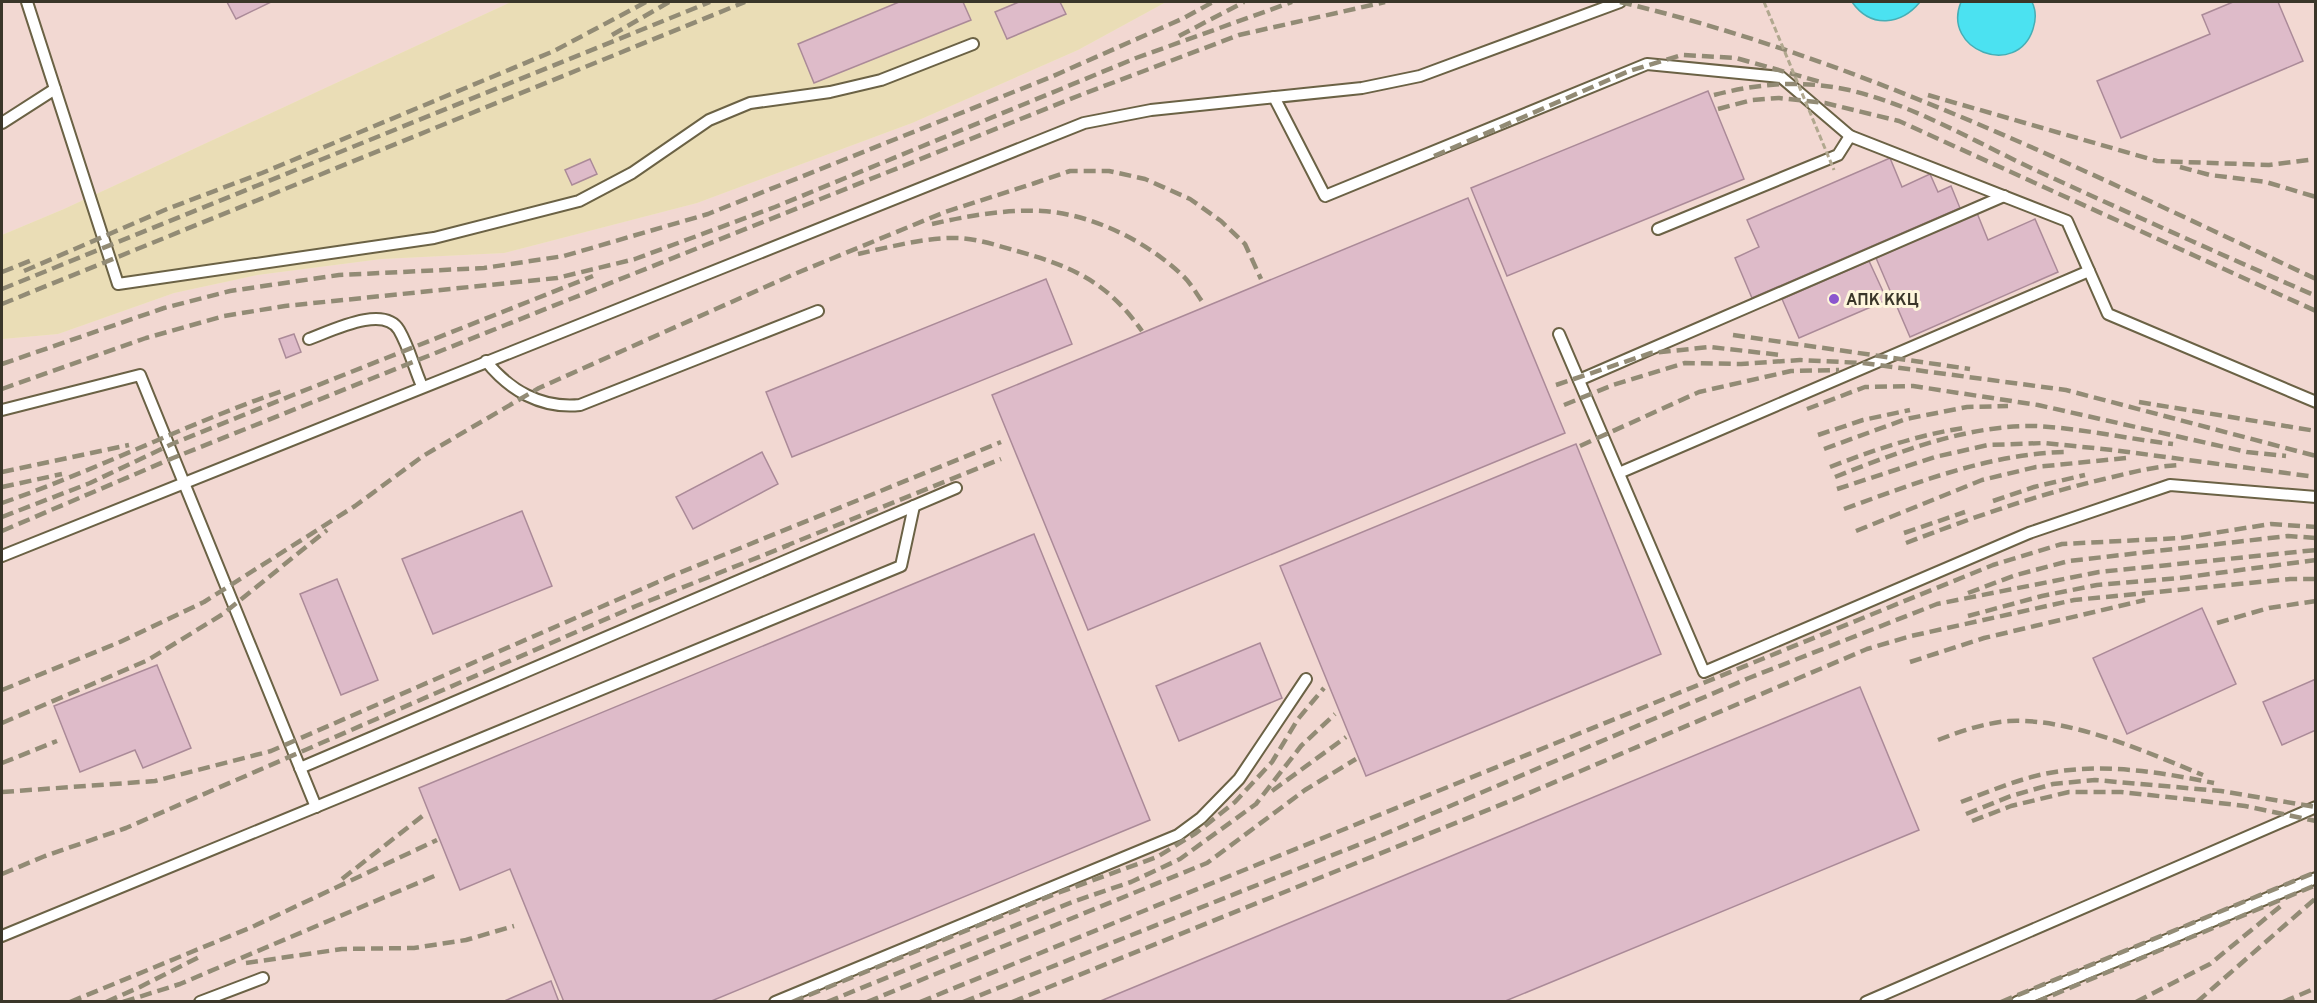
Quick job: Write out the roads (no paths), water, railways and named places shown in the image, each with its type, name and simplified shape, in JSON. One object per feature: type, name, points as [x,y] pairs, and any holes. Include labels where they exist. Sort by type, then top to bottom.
[{"type":"lane","points":[[27,2],[118,284],[434,238],[579,201],[632,173],[709,120],[750,103],[830,93],[881,80],[973,44]]},
{"type":"lane","points":[[2,556],[183,481],[1084,123],[1152,110],[1362,88],[1420,76],[1620,2]]},
{"type":"lane","points":[[1274,97],[1325,196],[1647,64],[1781,76],[1850,136],[2067,220],[2108,314],[2316,402]]},
{"type":"lane","points":[[2,123],[55,89]]},
{"type":"lane","points":[[1659,229],[1838,155],[1850,136]]},
{"type":"lane","points":[[1579,380],[2004,196]]},
{"type":"lane","points":[[1619,473],[2089,271]]},
{"type":"lane","points":[[486,361],[507,383],[533,399],[556,405],[580,405],[818,311]]},
{"type":"lane","points":[[309,339],[371,318],[383,319],[399,329],[422,386]]},
{"type":"lane","points":[[1559,334],[1704,672],[2029,533],[2170,485],[2316,497]]},
{"type":"lane","points":[[2,410],[140,375],[316,807]]},
{"type":"lane","points":[[300,768],[956,488]]},
{"type":"lane","points":[[2,936],[901,566],[914,506]]},
{"type":"lane","points":[[775,1002],[1178,835],[1201,818],[1239,779],[1306,679]]},
{"type":"lane","points":[[1866,1002],[2316,807]]},
{"type":"lane","points":[[2017,1002],[2316,878]]},
{"type":"lane","points":[[200,1002],[263,978]]},
{"type":"water","points":[[1852,2],[1920,2],[1904,16],[1886,21],[1868,17]]},
{"type":"water","points":[[1961,2],[2032,2],[2035,15],[2033,29],[2024,44],[2012,53],[1998,55],[1984,52],[1971,45],[1962,34],[1958,19]]},
{"type":"railway","points":[[24,271],[167,209],[262,173],[554,51],[646,2]]},
{"type":"railway","points":[[612,35],[669,2]]},
{"type":"railway","points":[[2,289],[710,2]]},
{"type":"railway","points":[[2,304],[745,2]]},
{"type":"railway","points":[[2,364],[164,308],[230,291],[339,275],[484,268],[564,256],[708,214],[1051,77],[1184,18],[1213,2]]},
{"type":"railway","points":[[1179,36],[1244,2]]},
{"type":"railway","points":[[2,389],[146,338],[224,316],[285,306],[557,278],[635,259],[775,207],[1136,58],[1292,2]]},
{"type":"railway","points":[[2,531],[173,458],[1083,94],[1239,35],[1385,2]]},
{"type":"railway","points":[[1620,2],[1711,26],[1888,87],[2060,160],[2316,279]]},
{"type":"railway","points":[[1434,156],[1629,71],[1682,55],[1736,58],[1821,82]]},
{"type":"railway","points":[[1714,95],[1748,88],[1798,84],[1832,87],[1873,96],[1919,114],[2029,167],[2316,296]]},
{"type":"railway","points":[[1928,95],[2157,161],[2269,165],[2316,159]]},
{"type":"railway","points":[[1718,109],[1752,100],[1779,98],[1825,103],[1899,121],[2316,311]]},
{"type":"railway","points":[[2180,167],[2210,175],[2266,182],[2316,197]]},
{"type":"railway","points":[[2,690],[120,642],[204,602],[355,506],[423,456],[539,388],[792,275],[945,212],[1070,171],[1109,171],[1145,179],[1190,199],[1221,221],[1245,244],[1261,279]]},
{"type":"railway","points":[[932,224],[1015,211],[1042,211],[1080,217],[1117,231],[1152,251],[1185,278],[1204,304]]},
{"type":"railway","points":[[858,254],[908,243],[946,238],[981,241],[996,245],[1056,263],[1088,279],[1116,300],[1142,331]]},
{"type":"railway","points":[[2,272],[32,260]]},
{"type":"railway","points":[[2,517],[90,483],[172,444],[593,276]]},
{"type":"railway","points":[[1733,335],[1970,369]]},
{"type":"railway","points":[[1556,385],[1651,353],[1710,347],[1781,355]]},
{"type":"railway","points":[[1564,405],[1613,385],[1685,363],[1741,364],[1800,360],[1863,363],[2066,390],[2316,456]]},
{"type":"railway","points":[[1580,446],[1699,392],[1791,371],[1839,370]]},
{"type":"railway","points":[[1807,409],[1865,387],[1913,386],[2038,405],[2247,452],[2286,456]]},
{"type":"railway","points":[[2,503],[282,391]]},
{"type":"railway","points":[[2139,402],[2316,431]]},
{"type":"railway","points":[[1824,449],[1906,419],[1967,407],[2008,406]]},
{"type":"railway","points":[[1818,435],[1863,420],[1910,410]]},
{"type":"railway","points":[[1835,477],[1933,442],[1958,435],[2009,427],[2052,427],[2173,444]]},
{"type":"railway","points":[[1830,467],[1896,444],[1964,428]]},
{"type":"railway","points":[[2,792],[155,781],[271,751],[674,575],[1001,442]]},
{"type":"railway","points":[[1837,489],[1935,457],[1988,445],[2044,443],[2316,477]]},
{"type":"railway","points":[[2,472],[129,445]]},
{"type":"railway","points":[[1844,509],[1925,480],[1980,464],[2036,454],[2065,452]]},
{"type":"railway","points":[[1856,531],[1982,480],[2036,467],[2126,458]]},
{"type":"railway","points":[[783,547],[1001,459]]},
{"type":"railway","points":[[1906,543],[2054,492],[2142,470],[2181,465]]},
{"type":"railway","points":[[2,487],[62,474]]},
{"type":"railway","points":[[1993,501],[2034,487],[2085,475]]},
{"type":"railway","points":[[1904,533],[1965,512]]},
{"type":"railway","points":[[920,1002],[1993,565],[2062,544],[2181,538],[2271,524],[2316,527]]},
{"type":"railway","points":[[2,723],[148,660],[223,614],[327,530]]},
{"type":"railway","points":[[1968,593],[2016,575],[2069,561],[2288,536],[2316,538]]},
{"type":"railway","points":[[2,874],[45,856],[126,828],[636,606],[789,545]]},
{"type":"railway","points":[[963,1002],[1373,839],[1749,678],[1937,604],[2099,572],[2316,550]]},
{"type":"railway","points":[[1968,616],[2042,596],[2097,585],[2180,578],[2316,560]]},
{"type":"railway","points":[[1012,1002],[1515,799],[1867,649],[1911,636],[2074,600],[2290,579],[2316,579]]},
{"type":"railway","points":[[1910,662],[1984,638],[2145,600]]},
{"type":"railway","points":[[2217,623],[2269,608],[2316,601]]},
{"type":"railway","points":[[792,1002],[1055,894],[1157,857],[1196,833],[1235,802],[1272,762],[1298,719],[1324,688]]},
{"type":"railway","points":[[827,1002],[1075,901],[1131,882],[1180,859],[1256,804],[1301,746],[1335,714]]},
{"type":"railway","points":[[1938,740],[1964,731],[2009,721],[2058,725],[2108,738],[2203,775]]},
{"type":"railway","points":[[1272,791],[1346,737]]},
{"type":"railway","points":[[2,763],[57,741]]},
{"type":"railway","points":[[867,1002],[1207,863],[1305,790],[1356,759]]},
{"type":"railway","points":[[1961,802],[2002,786],[2065,770],[2129,770],[2214,783]]},
{"type":"railway","points":[[1966,814],[2011,796],[2053,784],[2095,780],[2221,791],[2316,807]]},
{"type":"railway","points":[[1972,821],[2011,806],[2069,792],[2121,792],[2186,799],[2245,806],[2316,821]]},
{"type":"railway","points":[[342,879],[425,814]]},
{"type":"railway","points":[[70,1002],[252,927],[437,840]]},
{"type":"railway","points":[[2001,1002],[2316,872]]},
{"type":"railway","points":[[123,1002],[180,984],[439,874]]},
{"type":"railway","points":[[2036,1002],[2316,885]]},
{"type":"railway","points":[[2197,1002],[2316,898]]},
{"type":"railway","points":[[2136,1002],[2210,964],[2282,905]]},
{"type":"railway","points":[[246,963],[342,949],[414,948],[466,940],[514,926]]},
{"type":"railway","points":[[106,1002],[203,955]]},
{"type":"railway","points":[[2283,1002],[2316,988]]},
{"type":"place","name":"АПК ККЦ","points":[[1834,299]]}]
